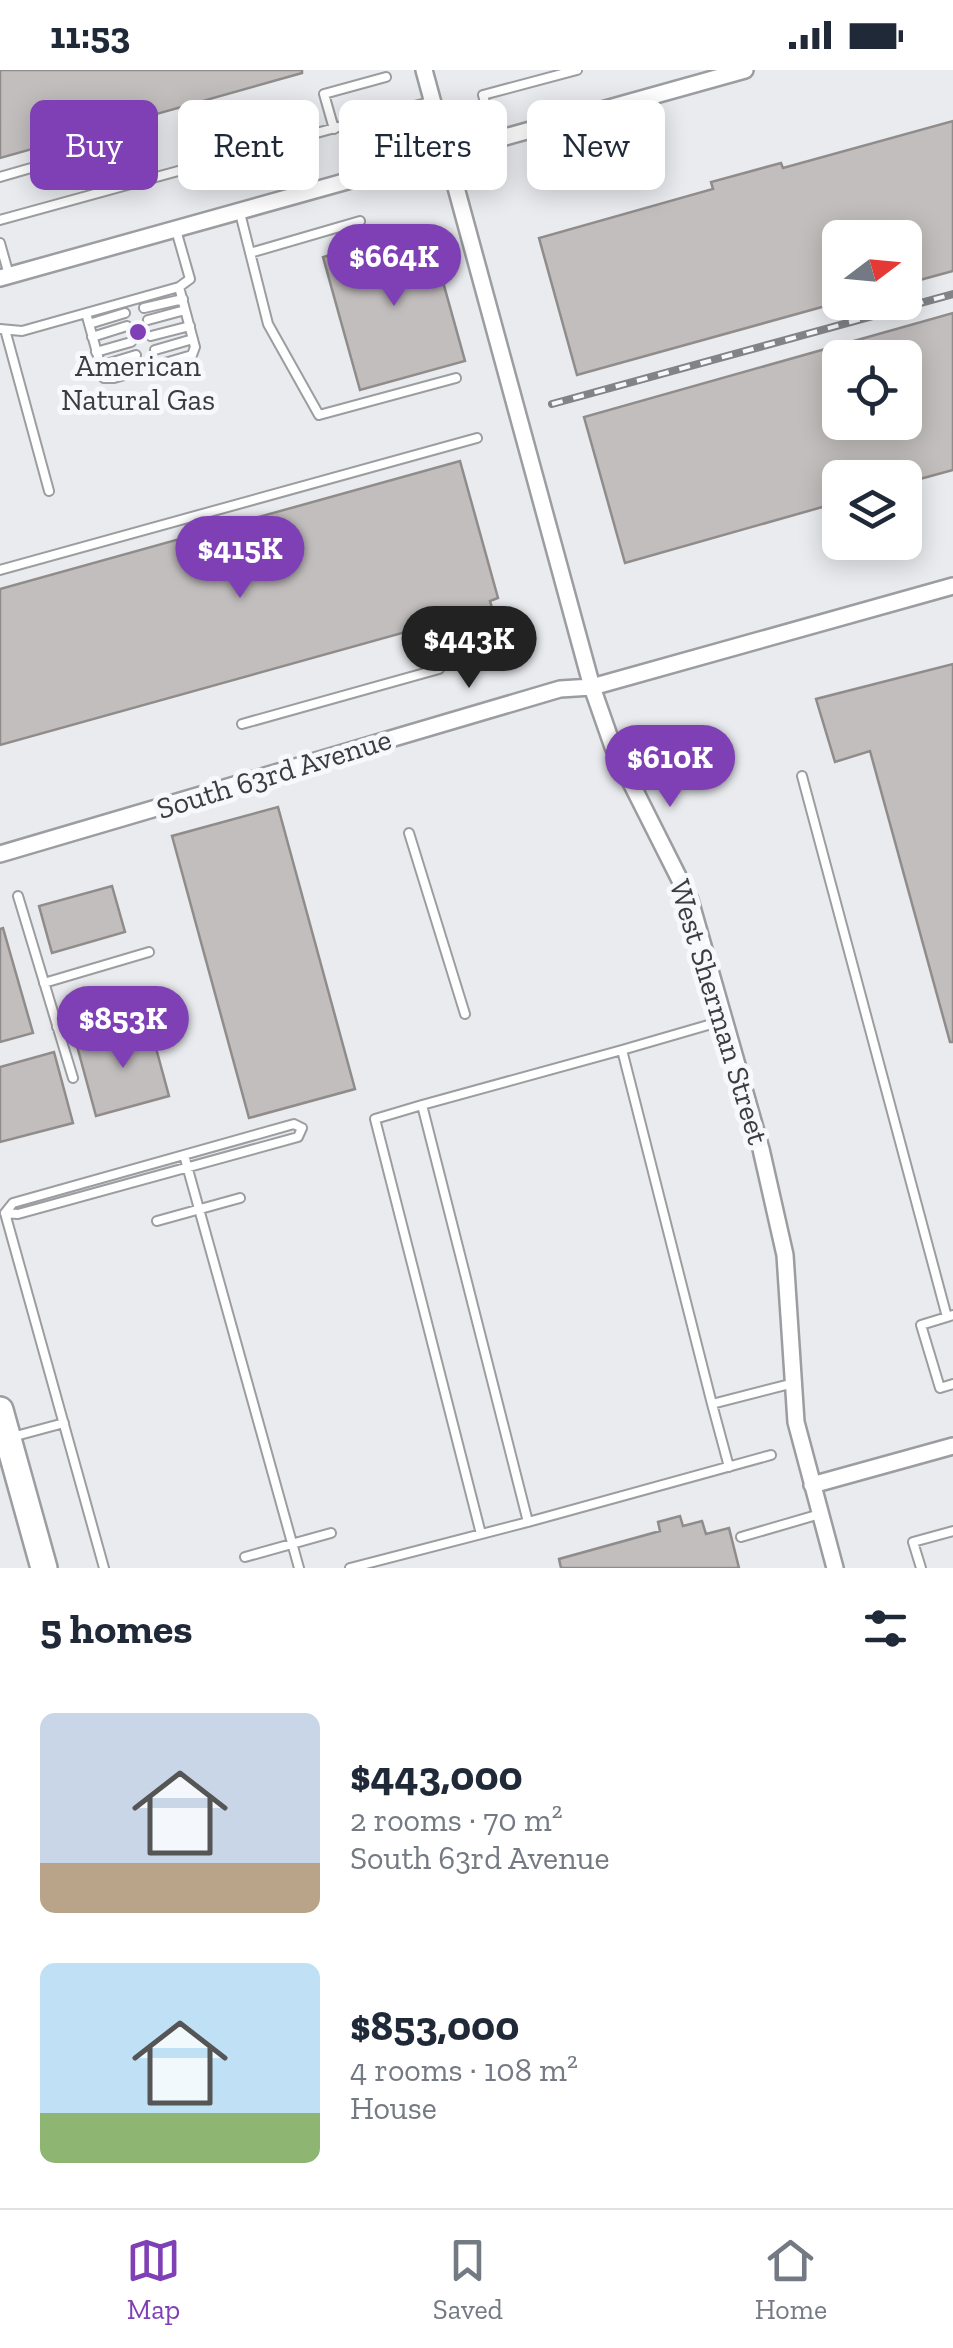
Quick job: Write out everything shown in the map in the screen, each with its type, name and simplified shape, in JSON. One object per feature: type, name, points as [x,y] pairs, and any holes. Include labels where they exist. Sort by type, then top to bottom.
[{"type":"main road","points":[[0,1410],[44,1568]]},
{"type":"street","name":"West Sherman Street","points":[[424,70],[432,100]]},
{"type":"street","points":[[677,70],[682,87]]},
{"type":"street","points":[[507,135],[745,70]]},
{"type":"street","points":[[4,276],[339,182]]},
{"type":"street","name":"West Sherman Street","points":[[455,190],[592,687],[626,776],[690,900],[724,1020],[785,1255],[790,1384],[835,1568]]},
{"type":"street","name":"South 63rd Avenue","points":[[0,854],[560,689],[592,687],[953,586]]},
{"type":"street","points":[[812,1485],[953,1446]]},
{"type":"lane","points":[[484,100],[483,95],[577,70]]},
{"type":"lane","points":[[334,128],[324,94],[386,77]]},
{"type":"lane","points":[[0,220],[339,127]]},
{"type":"lane","points":[[0,177],[30,168]]},
{"type":"lane","points":[[239,211],[268,324],[319,414],[456,378]]},
{"type":"lane","points":[[250,253],[360,221]]},
{"type":"lane","points":[[49,491],[3,331],[179,287],[190,279],[175,228]]},
{"type":"lane","points":[[0,243],[4,276]]},
{"type":"lane","points":[[86,313],[104,378],[130,374],[192,355],[193,338],[179,287]]},
{"type":"lane","points":[[144,308],[182,298]]},
{"type":"lane","points":[[148,320],[186,310]]},
{"type":"lane","points":[[89,324],[125,313]]},
{"type":"lane","points":[[92,337],[127,326]]},
{"type":"lane","points":[[151,336],[190,326]]},
{"type":"lane","points":[[155,350],[193,338]]},
{"type":"lane","points":[[96,352],[131,342]]},
{"type":"lane","points":[[100,366],[136,355]]},
{"type":"lane","points":[[0,570],[477,438]]},
{"type":"lane","points":[[242,724],[439,669]]},
{"type":"lane","points":[[802,776],[950,1316],[921,1325],[940,1388],[953,1384]]},
{"type":"lane","points":[[408,833],[465,1014]]},
{"type":"lane","points":[[18,896],[73,1078]]},
{"type":"lane","points":[[44,982],[149,952]]},
{"type":"lane","points":[[58,1026],[161,995]]},
{"type":"lane","points":[[481,1534],[376,1118],[724,1020]]},
{"type":"lane","points":[[622,1050],[729,1467]]},
{"type":"lane","points":[[422,1105],[528,1522]]},
{"type":"lane","points":[[294,1124],[302,1128],[298,1137],[18,1214],[5,1214],[13,1203],[294,1124]]},
{"type":"lane","points":[[184,1155],[299,1568]]},
{"type":"lane","points":[[156,1221],[240,1198]]},
{"type":"lane","points":[[5,1214],[104,1568]]},
{"type":"lane","points":[[712,1404],[790,1384]]},
{"type":"lane","points":[[8,1438],[64,1423]]},
{"type":"lane","points":[[350,1568],[771,1456]]},
{"type":"lane","points":[[741,1537],[820,1514]]},
{"type":"lane","points":[[920,1568],[913,1542],[953,1531]]},
{"type":"lane","points":[[245,1556],[331,1533]]},
{"type":"building","points":[[0,70],[302,70],[206,100],[178,100],[178,108],[158,114],[158,100],[30,100],[30,150],[0,158]]},
{"type":"building","points":[[953,121],[953,271],[922,279],[922,220],[822,220],[822,307],[577,375],[539,238],[713,189],[711,182],[781,163],[783,168]]},
{"type":"building","points":[[428,228],[465,361],[360,390],[323,257]]},
{"type":"building","points":[[953,313],[953,470],[922,478],[922,460],[822,460],[822,507],[625,563],[584,417],[822,350],[822,440],[922,440],[922,340],[857,340]]},
{"type":"building","points":[[460,461],[498,598],[490,601],[492,608],[0,745],[0,589]]},
{"type":"building","points":[[953,664],[950,1042],[870,751],[835,762],[816,699]]},
{"type":"building","points":[[278,807],[355,1089],[249,1118],[172,836]]},
{"type":"building","points":[[112,886],[125,932],[52,953],[39,906]]},
{"type":"building","points":[[3,928],[33,1033],[0,1042],[0,929]]},
{"type":"building","points":[[150,1026],[169,1096],[96,1116],[77,1046]]},
{"type":"building","points":[[54,1052],[73,1123],[0,1142],[0,1067]]},
{"type":"building","points":[[680,1516],[683,1526],[702,1521],[706,1534],[729,1528],[739,1568],[561,1568],[559,1559],[660,1531],[658,1522]]},
{"type":"railway","points":[[552,404],[953,294]]},
{"type":"place","name":"American Natural Gas","points":[[138,332]]}]
